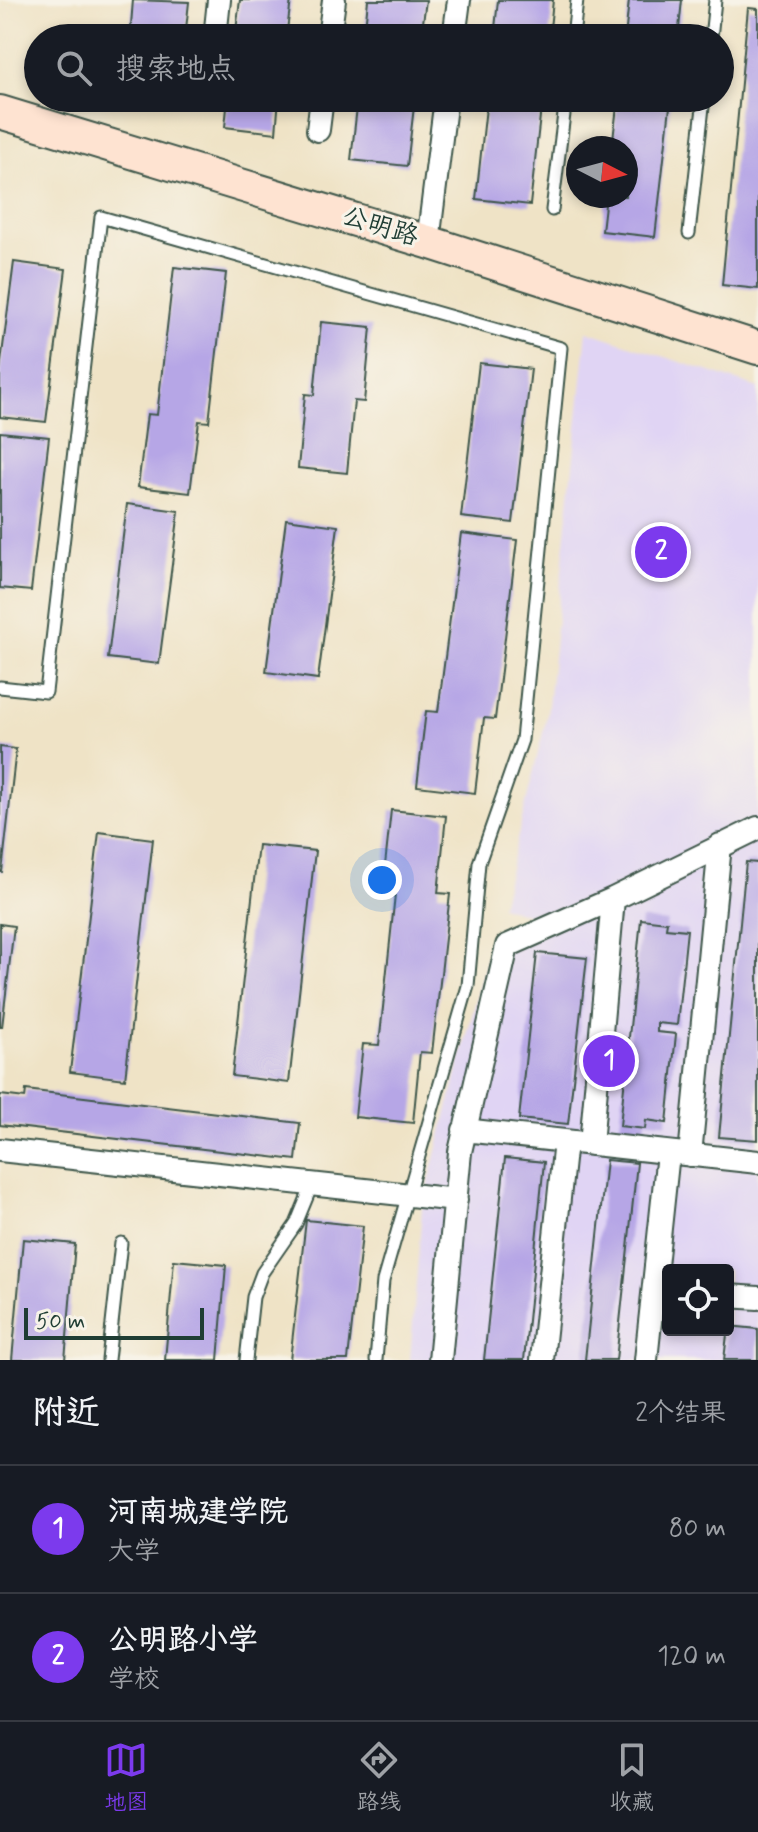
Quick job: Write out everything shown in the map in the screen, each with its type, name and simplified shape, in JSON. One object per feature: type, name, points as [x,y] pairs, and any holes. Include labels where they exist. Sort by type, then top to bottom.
[{"type":"street","points":[[216,24],[219,0]]},
{"type":"street","points":[[331,24],[334,0]]},
{"type":"street","points":[[456,24],[459,0]]},
{"type":"street","name":"公明路","points":[[0,112],[428,242],[758,348]]},
{"type":"street","points":[[318,130],[320,112]]},
{"type":"street","points":[[428,242],[444,112]]},
{"type":"street","points":[[440,1360],[464,1130],[507,946],[613,899],[758,828]]},
{"type":"street","points":[[646,1360],[661,1292],[720,845]]},
{"type":"street","points":[[591,1144],[613,899]]},
{"type":"street","points":[[464,1130],[758,1162]]},
{"type":"street","points":[[542,1360],[565,1141]]},
{"type":"street","points":[[0,1150],[456,1200]]},
{"type":"street","points":[[734,1296],[758,1298]]},
{"type":"lane","points":[[574,24],[577,0]]},
{"type":"lane","points":[[712,24],[715,0]]},
{"type":"lane","points":[[552,210],[564,112]]},
{"type":"lane","points":[[689,233],[702,112]]},
{"type":"lane","points":[[0,687],[46,692],[101,217],[561,348],[522,740],[479,863],[468,986],[383,1281],[376,1360]]},
{"type":"lane","points":[[246,1360],[253,1297],[262,1273],[296,1224],[312,1185]]},
{"type":"lane","points":[[108,1360],[121,1243]]},
{"type":"shaded area","points":[[587,331],[758,388],[758,1360],[410,1360],[422,1209],[491,942],[530,915],[501,906],[547,716]]},
{"type":"building","points":[[133,0],[189,2],[187,24],[131,24]]},
{"type":"building","points":[[240,0],[291,0],[288,24],[237,24]]},
{"type":"building","points":[[368,0],[426,0],[423,24],[365,24]]},
{"type":"building","points":[[498,0],[553,0],[550,24],[495,24]]},
{"type":"building","points":[[629,0],[682,0],[679,24],[626,24]]},
{"type":"building","points":[[748,8],[758,9],[758,289],[722,285]]},
{"type":"building","points":[[227,112],[278,112],[276,133],[225,127]]},
{"type":"building","points":[[356,112],[413,112],[407,166],[351,160]]},
{"type":"building","points":[[485,112],[540,112],[530,205],[476,199]]},
{"type":"building","points":[[616,112],[669,112],[655,237],[602,231],[605,208],[638,208],[638,136],[613,136]]},
{"type":"building","points":[[14,262],[66,269],[46,422],[0,417],[0,370]]},
{"type":"building","points":[[174,267],[226,273],[209,422],[199,421],[190,493],[138,487],[147,414],[157,415]]},
{"type":"building","points":[[321,322],[371,327],[364,402],[354,401],[347,473],[298,468],[305,394],[314,395]]},
{"type":"building","points":[[479,363],[531,369],[513,523],[461,517]]},
{"type":"building","points":[[0,432],[49,437],[31,591],[0,588]]},
{"type":"building","points":[[127,504],[179,511],[159,664],[108,658]]},
{"type":"building","points":[[286,519],[338,526],[318,679],[266,672]]},
{"type":"building","points":[[461,533],[517,540],[495,719],[484,718],[475,793],[417,786],[426,711],[438,712]]},
{"type":"building","points":[[0,747],[16,749],[2,872],[0,872]]},
{"type":"building","points":[[391,810],[446,816],[438,893],[450,894],[432,1053],[420,1052],[413,1123],[355,1117],[363,1044],[379,1045],[396,885],[383,884]]},
{"type":"building","points":[[99,832],[153,839],[125,1079],[70,1072]]},
{"type":"building","points":[[258,845],[315,851],[289,1083],[232,1076]]},
{"type":"building","points":[[746,862],[758,863],[758,1140],[719,1137]]},
{"type":"building","points":[[641,919],[667,922],[666,928],[687,930],[677,1025],[657,1023],[657,1032],[676,1034],[667,1123],[646,1120],[645,1129],[620,1126]]},
{"type":"building","points":[[0,924],[14,926],[2,1027],[0,1027]]},
{"type":"building","points":[[537,953],[587,958],[568,1124],[519,1119]]},
{"type":"building","points":[[26,1090],[300,1123],[296,1160],[0,1125],[0,1095],[25,1098]]},
{"type":"building","points":[[505,1158],[544,1162],[524,1360],[484,1360]]},
{"type":"building","points":[[606,1160],[637,1163],[616,1360],[585,1360]]},
{"type":"building","points":[[306,1220],[363,1226],[348,1360],[290,1360]]},
{"type":"building","points":[[23,1239],[75,1244],[65,1360],[12,1360]]},
{"type":"building","points":[[174,1260],[226,1265],[218,1360],[165,1360]]},
{"type":"building","points":[[734,1327],[758,1329],[758,1360],[724,1360],[727,1336],[734,1336]]},
{"type":"place","name":"公明路小学","points":[[661,552]]},
{"type":"place","name":"河南城建学院","points":[[609,1061]]}]
